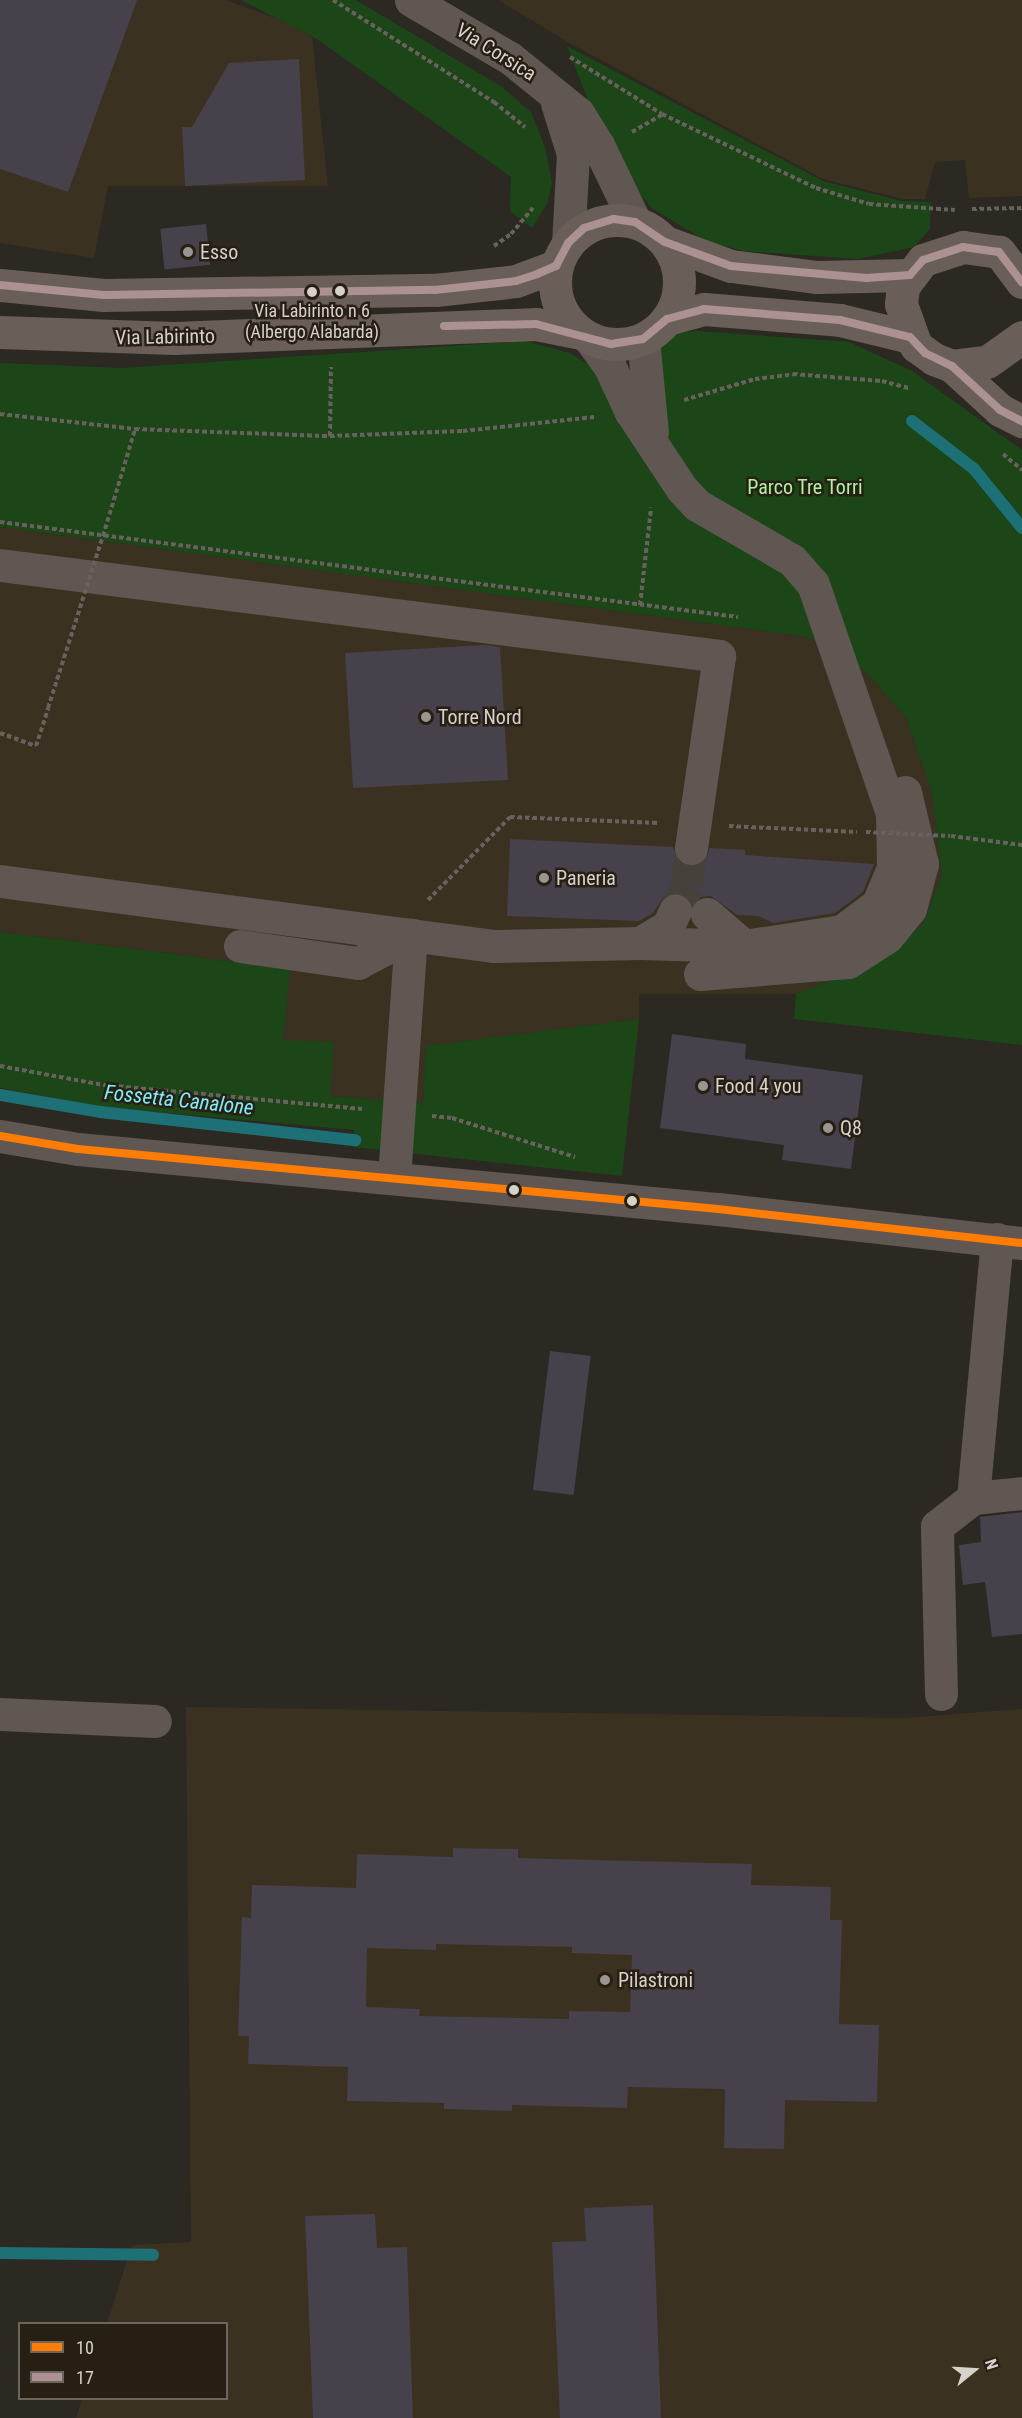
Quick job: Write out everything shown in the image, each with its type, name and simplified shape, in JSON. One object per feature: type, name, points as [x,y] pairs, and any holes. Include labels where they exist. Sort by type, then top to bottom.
[{"type":"main road","points":[[0,285],[105,295],[435,290],[516,280],[562,255],[584,228],[604,221],[635,222],[665,242],[731,266],[817,277],[910,274]]},
{"type":"main road","points":[[655,329],[676,300],[679,280],[675,260],[665,242]]},
{"type":"main road","points":[[1022,282],[1010,251],[963,247],[946,250],[923,260],[910,274],[901,304],[910,337],[925,353],[952,366],[1000,410],[1022,421]]},
{"type":"main road","name":"Via Corsica","points":[[562,255],[558,303],[586,336]]},
{"type":"main road","points":[[586,336],[612,344],[704,309],[840,320],[910,337]]},
{"type":"main road","name":"Via Labirinto","points":[[0,332],[174,338],[536,324],[586,336]]},
{"type":"main road","points":[[952,366],[987,362],[1019,351]]},
{"type":"street","name":"Via Corsica","points":[[411,0],[510,58],[550,87],[578,113],[598,145],[635,222]]},
{"type":"street","name":"Via Corsica","points":[[550,87],[566,124],[573,154],[562,255]]},
{"type":"street","points":[[639,411],[655,329]]},
{"type":"street","points":[[0,881],[494,946],[640,943],[744,946],[842,931],[878,904],[892,868],[892,814],[864,723],[820,599],[804,571],[697,505],[657,454],[639,411],[586,336]]},
{"type":"street","points":[[0,565],[719,656],[691,848]]},
{"type":"street","points":[[700,974],[848,962],[887,937],[910,909],[922,864],[899,763],[864,723]]},
{"type":"street","points":[[640,943],[668,926],[675,910]]},
{"type":"street","points":[[707,914],[744,946]]},
{"type":"street","points":[[240,946],[358,963],[411,935]]},
{"type":"street","points":[[395,1170],[413,1119],[411,935]]},
{"type":"street","points":[[0,1136],[78,1149],[395,1170],[1009,1241],[973,1498]]},
{"type":"street","points":[[941,1694],[938,1526],[973,1498],[1022,1493]]},
{"type":"street","points":[[0,1714],[154,1721]]},
{"type":"path","points":[[333,0],[494,102],[520,120],[530,134]]},
{"type":"path","points":[[625,136],[662,114],[816,188],[869,204],[929,210],[1022,208]]},
{"type":"path","points":[[484,251],[511,234],[538,201]]},
{"type":"path","points":[[330,436],[332,366]]},
{"type":"path","points":[[0,414],[135,429],[330,436],[463,431],[639,411],[783,374],[882,381],[914,390]]},
{"type":"path","points":[[0,733],[36,746],[135,429]]},
{"type":"path","points":[[994,447],[1022,470]]},
{"type":"path","points":[[640,605],[657,454]]},
{"type":"path","points":[[0,522],[738,617]]},
{"type":"path","points":[[411,935],[414,914],[510,817],[559,818]]},
{"type":"path","points":[[866,832],[950,836],[1022,845]]},
{"type":"path","points":[[0,1066],[104,1085],[324,1105]]},
{"type":"path","points":[[413,1119],[452,1118],[581,1159]]},
{"type":"shaded area","points":[[0,0],[226,0],[283,21],[312,37],[328,186],[108,186],[94,258],[0,243]]},
{"type":"shaded area","points":[[498,0],[1022,0],[1022,196],[969,198],[965,160],[935,162],[925,199],[902,199],[823,179],[573,45]]},
{"type":"shaded area","points":[[0,527],[808,637],[867,673],[906,718],[932,792],[942,875],[923,924],[876,963],[796,994],[639,994],[639,1019],[427,1046],[423,1103],[329,1096],[283,1041],[289,969],[0,932]]},
{"type":"shaded area","name":"Pilastroni","points":[[186,1707],[903,1718],[1022,1709],[1022,2418],[76,2418],[82,2400],[228,2400],[228,2322],[107,2322],[132,2245],[191,2242]]},
{"type":"green space","points":[[241,0],[356,0],[502,87],[531,112],[545,147],[552,183],[547,204],[532,228],[510,211],[511,177],[317,39]]},
{"type":"green space","points":[[567,46],[823,181],[902,201],[931,202],[930,229],[914,247],[858,259],[743,251],[706,241],[653,209],[630,183],[601,134]]},
{"type":"green space","name":"Parco Tre Torri","points":[[697,331],[849,342],[912,371],[1022,450],[1022,1045],[794,1019],[796,994],[876,963],[923,924],[942,875],[932,792],[906,718],[867,673],[808,637],[0,527],[0,363],[122,368],[525,341],[570,353],[589,365],[608,388],[656,352],[663,341],[678,333]]},
{"type":"green space","points":[[0,932],[290,969],[283,1040],[334,1042],[330,1096],[423,1103],[426,1046],[639,1019],[622,1176],[353,1147],[354,1130],[102,1107],[0,1088]]},
{"type":"building","points":[[0,0],[137,0],[68,192],[0,169]]},
{"type":"building","points":[[299,59],[305,180],[185,186],[182,127],[192,127],[229,63]]},
{"type":"building","points":[[206,224],[210,265],[165,270],[160,229]]},
{"type":"building","name":"Torre Nord","points":[[485,645],[500,647],[508,780],[353,788],[345,653]]},
{"type":"building","points":[[510,839],[673,847],[679,862],[689,867],[705,860],[710,848],[745,850],[745,855],[874,864],[863,892],[835,913],[773,923],[758,916],[737,915],[711,896],[700,897],[692,904],[683,894],[674,892],[664,896],[653,913],[639,921],[507,916]]},
{"type":"building","points":[[672,1034],[746,1044],[745,1059],[863,1075],[851,1169],[782,1160],[784,1145],[660,1128]]},
{"type":"building","points":[[550,1351],[591,1356],[574,1495],[533,1490]]},
{"type":"building","points":[[1022,1512],[1022,1634],[992,1637],[985,1582],[963,1585],[959,1545],[981,1542],[980,1517]]},
{"type":"building","points":[[453,1848],[518,1849],[518,1858],[752,1864],[751,1885],[831,1887],[830,1920],[842,1920],[839,2024],[879,2025],[877,2102],[785,2100],[784,2149],[724,2148],[725,2089],[628,2087],[627,2108],[512,2105],[512,2111],[444,2109],[444,2103],[347,2101],[348,2067],[248,2064],[249,2036],[238,2036],[242,1917],[251,1918],[252,1885],[356,1888],[357,1854],[453,1857]],"holes":[[[436,1944],[572,1947],[572,1953],[632,1955],[630,2012],[569,2011],[569,2019],[419,2016],[420,2009],[366,2007],[367,1948],[436,1950]]]},
{"type":"building","points":[[653,2205],[661,2418],[560,2418],[552,2242],[586,2241],[584,2208]]},
{"type":"building","points":[[375,2214],[377,2248],[407,2247],[413,2418],[313,2418],[305,2216]]},
{"type":"waterway","points":[[912,421],[974,469],[1022,528]]},
{"type":"waterway","name":"Fossetta Canalone","points":[[0,1095],[100,1112],[355,1140]]},
{"type":"waterway","name":"Fossetta Canalone","points":[[0,2253],[153,2255]]},
{"type":"tunnel","points":[[675,911],[687,886],[691,848]]},
{"type":"transit line","name":"17","points":[[0,285],[104,295],[435,290],[516,281],[537,274],[556,266],[568,243],[584,228],[614,219],[635,222],[665,242],[731,266],[866,278],[910,275],[923,260],[963,247],[999,252],[1022,282]]},
{"type":"transit line","name":"17","points":[[444,326],[536,324],[611,344],[643,339],[667,319],[704,309],[840,320],[910,337],[925,353],[952,366],[1000,410],[1022,421]]},
{"type":"transit line","name":"10","points":[[0,1136],[78,1149],[718,1209],[1022,1243]]},
{"type":"place","name":"Esso","points":[[188,252]]},
{"type":"place","name":"Via Labirinto n 6 (Albergo Alabarda)","points":[[312,292]]},
{"type":"place","name":"Torre Nord","points":[[426,717]]},
{"type":"place","name":"Paneria","points":[[544,878]]},
{"type":"place","name":"Food 4 you","points":[[703,1086]]},
{"type":"place","name":"Q8","points":[[828,1128]]},
{"type":"place","name":"Pilastroni","points":[[605,1980]]}]
